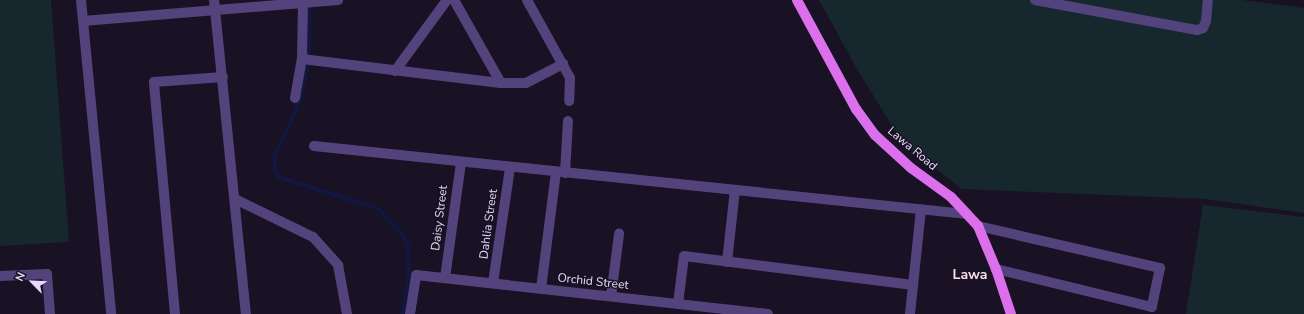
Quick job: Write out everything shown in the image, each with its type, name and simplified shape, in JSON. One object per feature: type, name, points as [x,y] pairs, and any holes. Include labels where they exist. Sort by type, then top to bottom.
[{"type":"main road","name":"Lawa Road","points":[[797,0],[856,109],[875,135],[911,168],[951,197],[978,226],[996,269],[1011,314]]},
{"type":"street","points":[[81,0],[111,314]]},
{"type":"street","points":[[83,21],[215,5],[303,4],[338,0]]},
{"type":"street","points":[[395,71],[447,0]]},
{"type":"street","points":[[454,0],[501,83]]},
{"type":"street","points":[[527,0],[570,78],[569,101]]},
{"type":"street","points":[[1035,0],[1197,30],[1203,28],[1206,21],[1208,0]]},
{"type":"street","points":[[295,98],[302,59],[303,4]]},
{"type":"street","points":[[215,5],[246,314]]},
{"type":"street","points":[[302,59],[501,83],[526,83],[562,64]]},
{"type":"street","points":[[175,314],[154,82],[223,77]]},
{"type":"street","points":[[542,289],[568,121]]},
{"type":"street","points":[[314,146],[510,168],[967,214]]},
{"type":"street","name":"Daisy Street","points":[[446,278],[461,162]]},
{"type":"street","name":"Dahlia Street","points":[[493,283],[510,168]]},
{"type":"street","points":[[727,262],[735,190]]},
{"type":"street","points":[[235,199],[313,237],[338,265],[347,314]]},
{"type":"street","points":[[910,314],[921,210]]},
{"type":"street","points":[[978,226],[1160,268],[1152,307],[996,269]]},
{"type":"street","points":[[611,296],[619,234]]},
{"type":"street","points":[[678,304],[684,256],[913,285]]},
{"type":"street","points":[[0,276],[47,274],[50,314]]},
{"type":"street","name":"Orchid Street","points":[[410,314],[416,275],[768,314]]},
{"type":"green space","points":[[0,0],[51,0],[69,242],[0,246]]},
{"type":"green space","points":[[819,0],[1242,0],[1304,8],[1304,213],[1206,199],[962,189],[902,142],[857,69]]},
{"type":"green space","points":[[1203,205],[1304,217],[1304,314],[1186,314]]},
{"type":"waterway","points":[[310,3],[310,49],[307,72],[300,102],[275,157],[275,169],[279,177],[379,209],[401,232],[409,247],[409,275],[403,314]]},
{"type":"district","name":"Lawa","points":[[970,275]]}]
